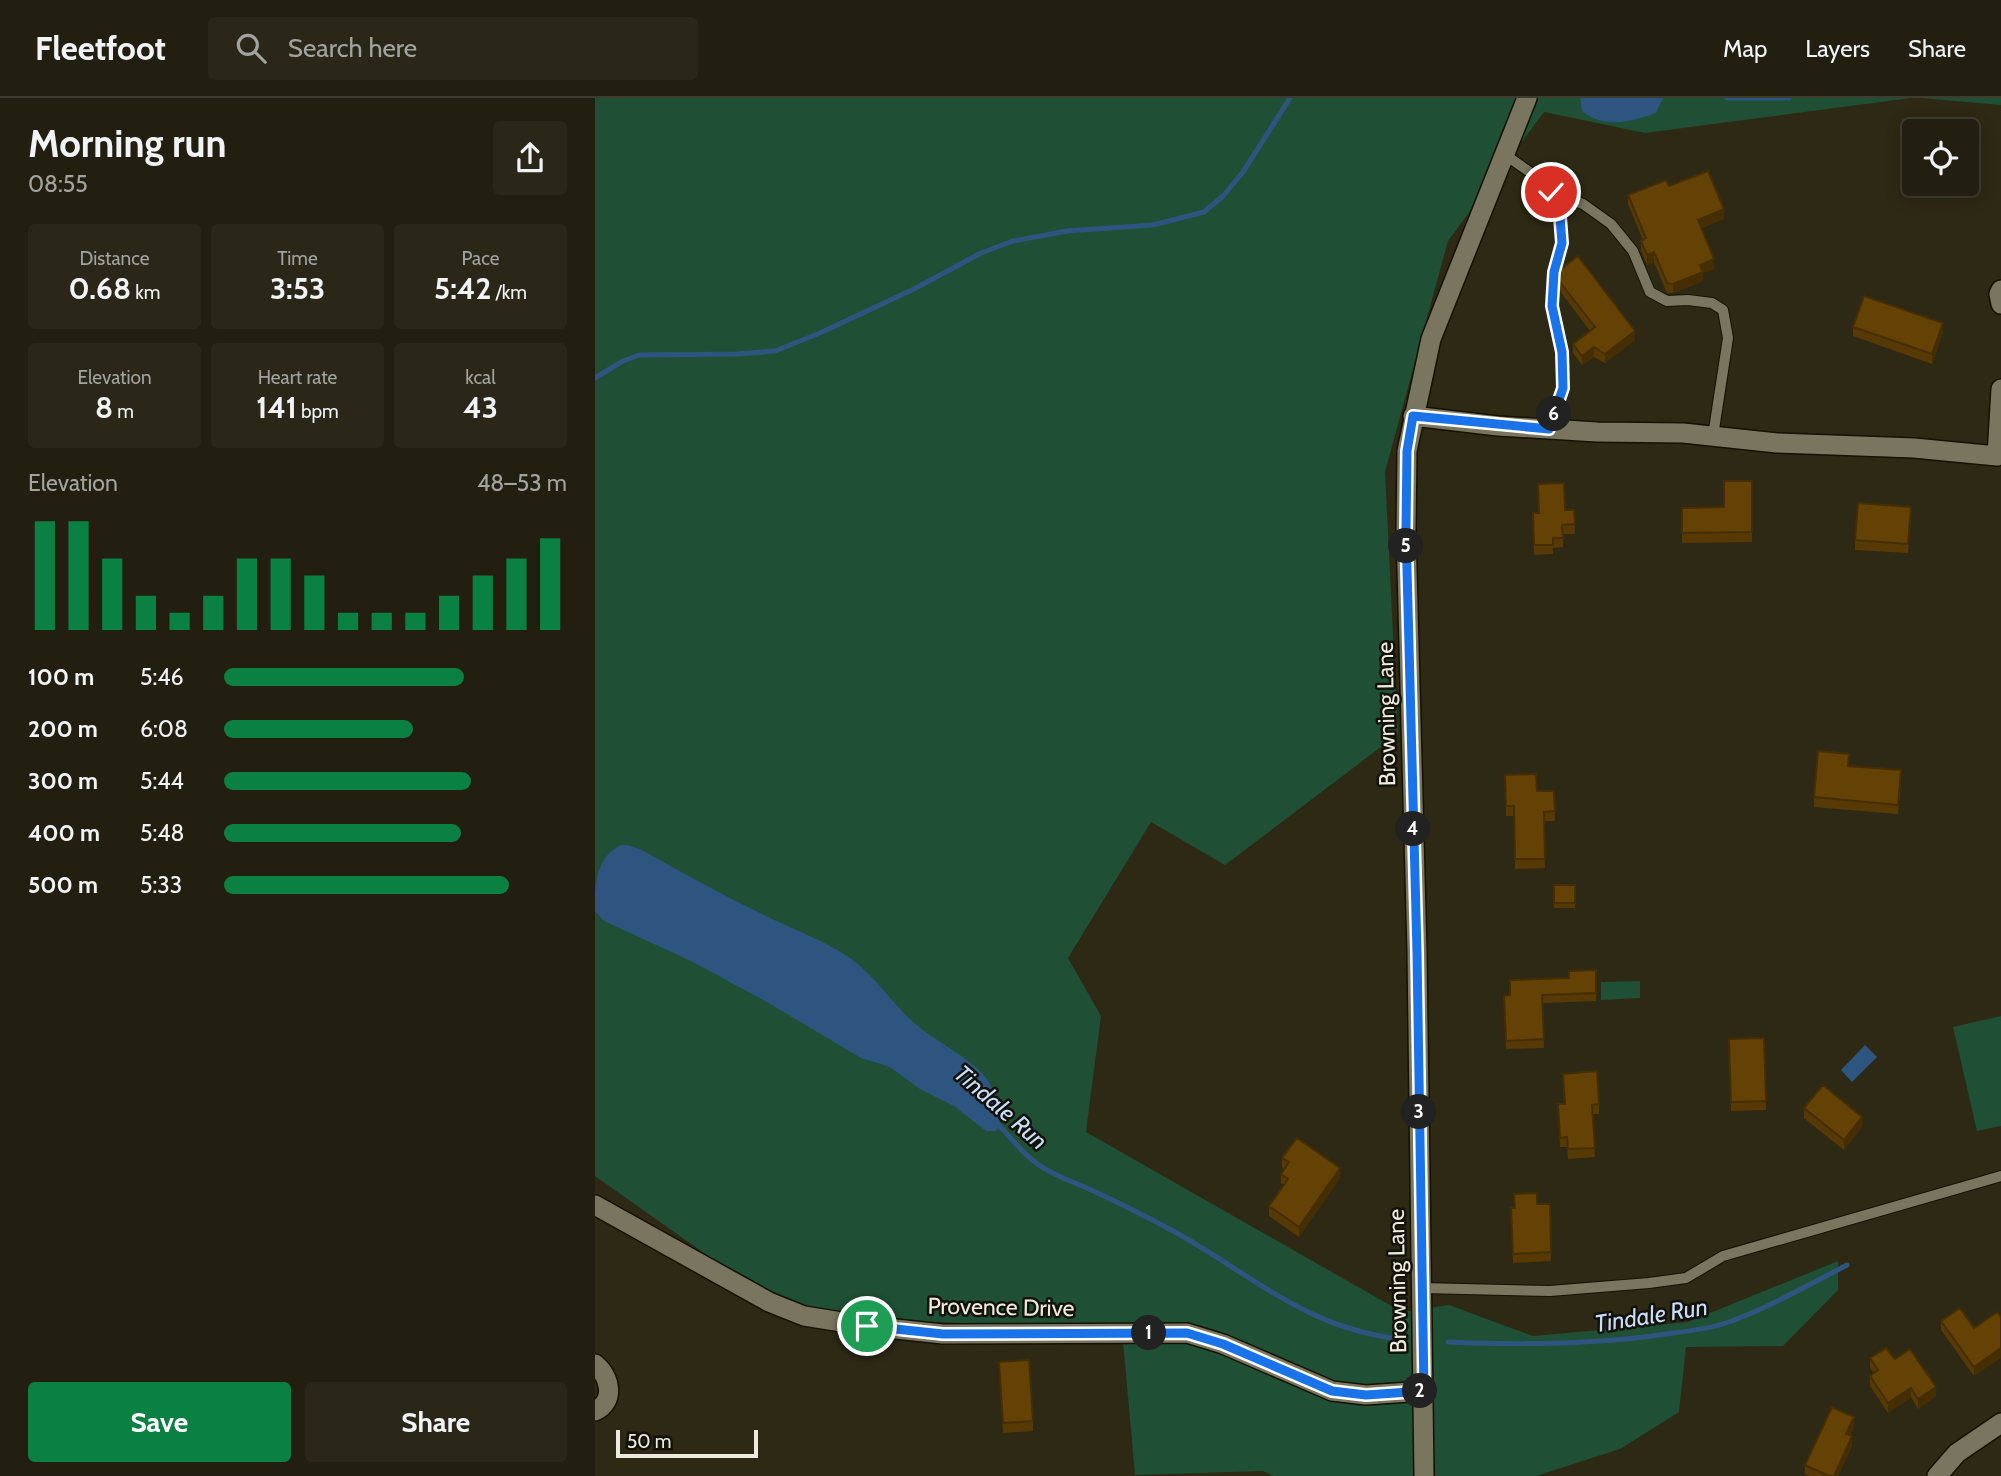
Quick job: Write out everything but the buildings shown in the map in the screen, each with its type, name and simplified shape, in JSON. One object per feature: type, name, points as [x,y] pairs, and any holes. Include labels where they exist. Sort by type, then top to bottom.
[{"type":"street","name":"Browning Lane","points":[[1424,1476],[1406,530],[1407,451],[1431,340],[1527,98]]},
{"type":"street","points":[[2001,290],[2001,304]]},
{"type":"street","points":[[1413,416],[1549,429],[1683,433],[1777,443],[1914,448],[1997,456],[2001,390]]},
{"type":"street","name":"Provence Drive","points":[[595,1205],[769,1302],[804,1316],[943,1334],[1187,1333],[1223,1344],[1332,1391],[1366,1395],[1424,1391]]},
{"type":"street","points":[[595,1364],[605,1372],[609,1385],[608,1398],[601,1409],[595,1412]]},
{"type":"street","points":[[1937,1476],[1957,1453],[2001,1423]]},
{"type":"lane","points":[[1504,154],[1534,175],[1551,192],[1583,204],[1611,224],[1633,251],[1650,292],[1667,302],[1688,300],[1712,303],[1723,310],[1728,338],[1713,436]]},
{"type":"lane","points":[[1549,429],[1563,388],[1562,352],[1552,306],[1554,272],[1562,243],[1560,217],[1551,192]]},
{"type":"lane","points":[[1422,1288],[1550,1291],[1686,1278],[1723,1256],[2001,1176]]},
{"type":"green space","points":[[595,98],[1911,98],[1645,133],[1544,112],[1448,241],[1385,472],[1398,734],[1225,865],[1151,822],[1068,958],[1101,1016],[1086,1132],[1402,1312],[1449,1305],[1533,1336],[1688,1322],[1838,1261],[1838,1290],[1783,1346],[1686,1347],[1679,1412],[1620,1449],[1536,1476],[1273,1476],[1263,1471],[1135,1475],[1122,1330],[793,1316],[595,1176]]},
{"type":"green space","points":[[1921,98],[2001,98],[2001,105]]},
{"type":"green space","points":[[1640,981],[1640,998],[1601,1000],[1601,982]]},
{"type":"green space","points":[[2001,1016],[2001,1126],[1977,1131],[1953,1027]]},
{"type":"water","points":[[1580,98],[1663,98],[1656,113],[1637,119],[1609,122],[1591,117],[1582,111]]},
{"type":"water","points":[[621,845],[640,849],[731,898],[827,944],[857,963],[910,1019],[962,1056],[986,1078],[995,1092],[999,1108],[999,1128],[986,1131],[954,1106],[920,1089],[890,1067],[861,1058],[691,961],[604,921],[595,911],[598,873],[606,857]]},
{"type":"water","points":[[1865,1045],[1877,1057],[1852,1082],[1841,1070]]},
{"type":"waterway","points":[[595,378],[639,355],[775,351],[820,333],[914,289],[981,253],[1013,241],[1067,231],[1153,225],[1204,212],[1223,196],[1243,172],[1290,98]]},
{"type":"waterway","points":[[1727,98],[1789,98]]},
{"type":"waterway","name":"Tindale Run","points":[[995,1121],[1025,1154],[1042,1167],[1175,1232],[1308,1312],[1366,1333],[1400,1339]]},
{"type":"waterway","name":"Tindale Run","points":[[1448,1342],[1575,1343],[1708,1328],[1757,1311],[1847,1265]]},
{"type":"route","points":[[867,1326],[943,1334],[1187,1333],[1223,1344],[1332,1391],[1366,1395],[1424,1391],[1417,952],[1406,530],[1407,451],[1413,416],[1549,429],[1563,388],[1562,352],[1552,306],[1554,272],[1562,243],[1560,217],[1551,192]]}]
